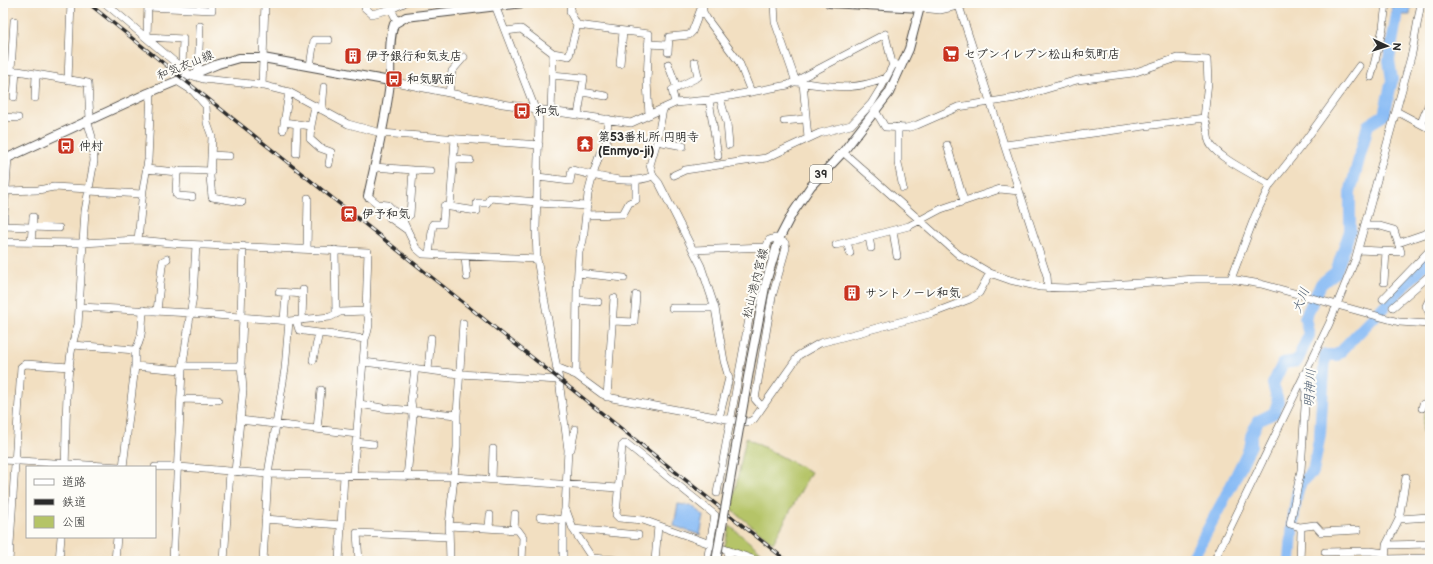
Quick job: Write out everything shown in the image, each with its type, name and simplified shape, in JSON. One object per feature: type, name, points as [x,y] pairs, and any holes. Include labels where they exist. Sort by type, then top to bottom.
[{"type":"main road","points":[[368,196],[390,81],[392,33],[394,24],[406,17],[495,5],[523,3]]},
{"type":"main road","points":[[829,3],[921,6]]},
{"type":"main road","name":"松山港内宮線","points":[[716,561],[766,282],[779,239],[792,214],[811,186],[843,152],[890,93],[898,64],[909,49],[921,6]]},
{"type":"main road","name":"和気衣山線","points":[[6,159],[151,92],[235,59],[263,58],[390,81]]},
{"type":"street","points":[[68,80],[72,3]]},
{"type":"street","points":[[105,3],[113,6],[182,67],[203,78],[262,86],[289,92],[348,124],[381,133],[539,145]]},
{"type":"street","points":[[147,37],[148,5],[179,6],[212,10],[212,3]]},
{"type":"street","points":[[262,86],[265,3]]},
{"type":"street","points":[[365,3],[365,8],[372,14],[391,9],[404,3]]},
{"type":"street","points":[[506,31],[521,29],[553,53],[570,56],[577,25],[570,12],[571,3]]},
{"type":"street","points":[[774,3],[775,22],[800,83],[808,138]]},
{"type":"street","points":[[921,6],[940,10],[970,3]]},
{"type":"street","points":[[1370,77],[1383,28],[1386,3]]},
{"type":"street","points":[[1214,561],[1304,374],[1358,250],[1412,53],[1421,3]]},
{"type":"street","points":[[702,4],[703,12],[707,19],[739,62],[751,92]]},
{"type":"street","points":[[648,44],[668,49],[669,37],[689,35],[692,32],[702,4]]},
{"type":"street","points":[[495,5],[539,119],[537,258],[559,380],[568,450],[568,484],[563,520],[563,561]]},
{"type":"street","points":[[959,6],[1047,276],[1048,288]]},
{"type":"street","points":[[391,9],[397,21]]},
{"type":"street","points":[[14,21],[10,70],[14,97]]},
{"type":"street","points":[[577,25],[623,32],[649,34],[647,82],[649,115]]},
{"type":"street","points":[[194,74],[200,26]]},
{"type":"street","points":[[620,64],[623,32]]},
{"type":"street","points":[[674,175],[685,170],[766,158],[820,132],[851,125],[871,104],[886,78],[898,64],[885,34],[800,83]]},
{"type":"street","points":[[147,37],[184,39],[182,67]]},
{"type":"street","points":[[310,66],[314,40],[329,40]]},
{"type":"street","points":[[551,111],[553,53]]},
{"type":"street","points":[[449,94],[452,71],[464,57]]},
{"type":"street","points":[[876,112],[885,126],[906,128],[917,125],[958,107],[1016,98],[1077,80],[1133,73],[1177,58],[1206,60],[1208,82],[1204,118],[1207,122],[1208,140],[1211,146],[1222,157],[1270,185]]},
{"type":"street","points":[[676,103],[672,90],[698,77],[695,62]]},
{"type":"street","points":[[668,64],[677,88]]},
{"type":"street","points":[[1231,279],[1254,216],[1270,185],[1302,145],[1359,66]]},
{"type":"street","points":[[10,70],[88,83],[88,120],[92,137],[94,161],[82,243],[78,325],[70,367],[65,465]]},
{"type":"street","points":[[35,98],[36,75]]},
{"type":"street","points":[[552,75],[584,78],[578,115]]},
{"type":"street","points":[[390,81],[449,94],[535,109],[634,122],[676,103],[709,100],[800,83],[855,88],[869,85],[886,78]]},
{"type":"street","points":[[177,81],[193,91],[206,106],[207,123],[212,137],[210,171],[212,196],[242,202]]},
{"type":"street","points":[[322,110],[324,87]]},
{"type":"street","points":[[138,240],[146,169],[151,92]]},
{"type":"street","points":[[289,92],[284,126],[294,123],[297,125],[311,126]]},
{"type":"street","points":[[582,92],[606,96]]},
{"type":"street","points":[[720,98],[727,123],[729,145]]},
{"type":"street","points":[[709,100],[718,156]]},
{"type":"street","points":[[1421,123],[1430,101]]},
{"type":"street","points":[[315,106],[310,139],[320,148],[330,152],[329,164]]},
{"type":"street","points":[[663,109],[657,141],[650,165],[653,176],[659,183],[701,266],[715,308],[724,361],[729,378],[719,418]]},
{"type":"street","points":[[1396,111],[1430,129]]},
{"type":"street","points":[[3,117],[18,118]]},
{"type":"street","points":[[1005,146],[1204,118]]},
{"type":"street","points":[[576,375],[578,273],[587,206],[593,175],[600,153],[606,145],[608,119]]},
{"type":"street","points":[[784,121],[805,119]]},
{"type":"street","points":[[296,153],[297,125]]},
{"type":"street","points":[[898,128],[898,163],[903,188]]},
{"type":"street","points":[[450,207],[455,139]]},
{"type":"street","points":[[657,141],[683,146]]},
{"type":"street","points":[[947,145],[964,201]]},
{"type":"street","points":[[843,152],[959,255],[990,273],[1024,284],[1048,288],[1080,288],[1196,279],[1231,279],[1261,284],[1334,303],[1382,318],[1410,323],[1430,324]]},
{"type":"street","points":[[211,155],[229,156]]},
{"type":"street","points":[[3,229],[6,191],[6,159]]},
{"type":"street","points":[[454,159],[470,160]]},
{"type":"street","points":[[374,167],[431,171]]},
{"type":"street","points":[[146,169],[177,172],[182,170],[210,171]]},
{"type":"street","points":[[402,219],[410,215],[413,170]]},
{"type":"street","points":[[538,177],[570,181],[572,170],[593,175],[636,181],[653,176]]},
{"type":"street","points":[[177,172],[176,194],[178,196],[192,197]]},
{"type":"street","points":[[586,214],[624,214],[629,203],[636,200],[636,181]]},
{"type":"street","points":[[6,191],[38,190],[54,187],[142,194]]},
{"type":"street","points":[[836,245],[893,231],[920,221],[941,209],[1000,189],[1019,191]]},
{"type":"street","points":[[368,196],[378,204],[388,205],[402,219],[416,248],[423,254],[465,257],[537,258]]},
{"type":"street","points":[[307,249],[308,198]]},
{"type":"street","points":[[429,254],[433,224],[443,224],[444,206],[476,211],[477,203],[487,203],[490,198],[587,206]]},
{"type":"street","points":[[31,243],[33,217]]},
{"type":"street","points":[[390,218],[407,230]]},
{"type":"street","points":[[3,226],[59,228]]},
{"type":"street","points":[[1358,250],[1401,252],[1394,230],[1380,226],[1364,226]]},
{"type":"street","points":[[893,231],[897,256]]},
{"type":"street","points":[[1398,243],[1430,232]]},
{"type":"street","points":[[869,237],[871,248]]},
{"type":"street","points":[[717,493],[732,420],[755,286],[765,247],[769,240],[775,238],[784,243],[786,248],[772,297],[755,399],[762,407]]},
{"type":"street","points":[[3,242],[82,243],[138,240],[368,252],[366,311],[369,316],[369,324],[365,339],[353,475]]},
{"type":"street","points":[[847,242],[850,253]]},
{"type":"street","points":[[173,561],[183,368],[191,313],[196,244]]},
{"type":"street","points":[[224,561],[243,390],[241,366],[243,246]]},
{"type":"street","points":[[693,250],[765,247]]},
{"type":"street","points":[[335,250],[336,314]]},
{"type":"street","points":[[1383,299],[1430,250]]},
{"type":"street","points":[[1384,282],[1386,252]]},
{"type":"street","points":[[465,257],[467,277]]},
{"type":"street","points":[[157,311],[162,266],[163,261],[167,259]]},
{"type":"street","points":[[578,273],[624,278]]},
{"type":"street","points":[[556,367],[576,375],[607,397],[719,418],[749,422],[754,419],[799,355],[809,348],[820,343],[933,313],[970,299],[979,293],[990,273]]},
{"type":"street","points":[[1393,307],[1430,275]]},
{"type":"street","points":[[263,561],[268,474],[293,321],[303,292],[283,292],[293,321],[299,330],[365,339]]},
{"type":"street","points":[[612,321],[634,322],[636,295]]},
{"type":"street","points":[[607,397],[614,298]]},
{"type":"street","points":[[1430,298],[1426,306],[1430,315]]},
{"type":"street","points":[[577,300],[598,302]]},
{"type":"street","points":[[80,307],[191,313],[293,321],[366,311]]},
{"type":"street","points":[[672,308],[715,308]]},
{"type":"street","points":[[122,466],[135,366],[135,350],[138,345],[141,332],[143,310]]},
{"type":"street","points":[[450,561],[449,526],[457,447],[459,374],[463,323]]},
{"type":"street","points":[[313,360],[319,333]]},
{"type":"street","points":[[428,370],[432,338]]},
{"type":"street","points":[[73,345],[135,350]]},
{"type":"street","points":[[364,362],[459,374],[559,380]]},
{"type":"street","points":[[9,561],[21,367],[25,364],[70,367]]},
{"type":"street","points":[[135,366],[183,368],[241,366]]},
{"type":"street","points":[[407,477],[412,412],[411,401],[415,368]]},
{"type":"street","points":[[1304,374],[1306,390],[1301,470],[1292,506],[1290,524],[1297,526],[1315,525],[1321,532],[1358,530]]},
{"type":"street","points":[[317,429],[322,390]]},
{"type":"street","points":[[181,399],[218,400]]},
{"type":"street","points":[[1422,408],[1423,404],[1430,403]]},
{"type":"street","points":[[360,404],[412,412],[457,416]]},
{"type":"street","points":[[240,420],[357,434]]},
{"type":"street","points":[[568,450],[571,449],[576,429]]},
{"type":"street","points":[[356,442],[373,444]]},
{"type":"street","points":[[707,561],[710,544],[715,515],[627,444],[622,446],[616,515],[619,518],[643,520],[658,526],[710,544],[758,561]]},
{"type":"street","points":[[492,479],[493,449]]},
{"type":"street","points":[[3,460],[94,466]]},
{"type":"street","points":[[156,467],[178,467],[268,474],[453,477],[618,488]]},
{"type":"street","points":[[339,561],[344,476]]},
{"type":"street","points":[[1385,554],[1399,519],[1406,477]]},
{"type":"street","points":[[565,509],[573,529],[593,560],[617,560]]},
{"type":"street","points":[[514,530],[515,514]]},
{"type":"street","points":[[489,528],[490,515]]},
{"type":"street","points":[[540,517],[563,520]]},
{"type":"street","points":[[1399,519],[1429,517]]},
{"type":"street","points":[[265,519],[341,525]]},
{"type":"street","points":[[449,526],[514,530],[521,532],[523,537],[522,561]]},
{"type":"street","points":[[655,561],[658,526]]},
{"type":"street","points":[[1297,526],[1301,531],[1300,561]]},
{"type":"street","points":[[573,529],[638,535]]},
{"type":"street","points":[[359,561],[357,533],[449,537]]},
{"type":"street","points":[[59,561],[61,538]]},
{"type":"street","points":[[115,561],[117,538]]},
{"type":"street","points":[[1385,554],[1430,544]]},
{"type":"street","points":[[727,561],[729,551]]},
{"type":"street","points":[[1325,552],[1370,551],[1385,554],[1430,558]]},
{"type":"green space","points":[[1430,412],[1430,431],[1422,432],[1424,414]]},
{"type":"green space","points":[[746,438],[811,472],[773,543],[731,509]]},
{"type":"green space","points":[[730,526],[772,561],[762,561],[724,548]]},
{"type":"water","points":[[1392,3],[1411,3],[1410,15],[1391,15]]},
{"type":"water","points":[[678,504],[692,506],[704,516],[700,535],[674,526]]},
{"type":"waterway","name":"大川","points":[[1191,561],[1251,445],[1251,436],[1258,421],[1274,413],[1278,402],[1273,384],[1283,363],[1297,361],[1309,335],[1305,318],[1321,284],[1336,272],[1350,231],[1350,193],[1368,125],[1384,115],[1392,80],[1389,60],[1399,3]]},
{"type":"waterway","name":"明神川","points":[[1290,561],[1296,497],[1301,483],[1309,474],[1313,472],[1320,434],[1325,355],[1337,355],[1430,259]]},
{"type":"railway","points":[[88,3],[787,561]]},
{"type":"place","name":"セブンイレブン松山和気町店","points":[[951,54]]},
{"type":"place","name":"伊予銀行和気支店","points":[[353,56]]},
{"type":"place","name":"和気駅前","points":[[394,79]]},
{"type":"place","name":"和気","points":[[522,111]]},
{"type":"place","name":"第53番札所 円明寺 (Enmyo-ji)","points":[[585,144]]},
{"type":"place","name":"仲村","points":[[66,146]]},
{"type":"place","name":"伊予和気","points":[[349,214]]},
{"type":"place","name":"サントノーレ和気","points":[[852,293]]}]
